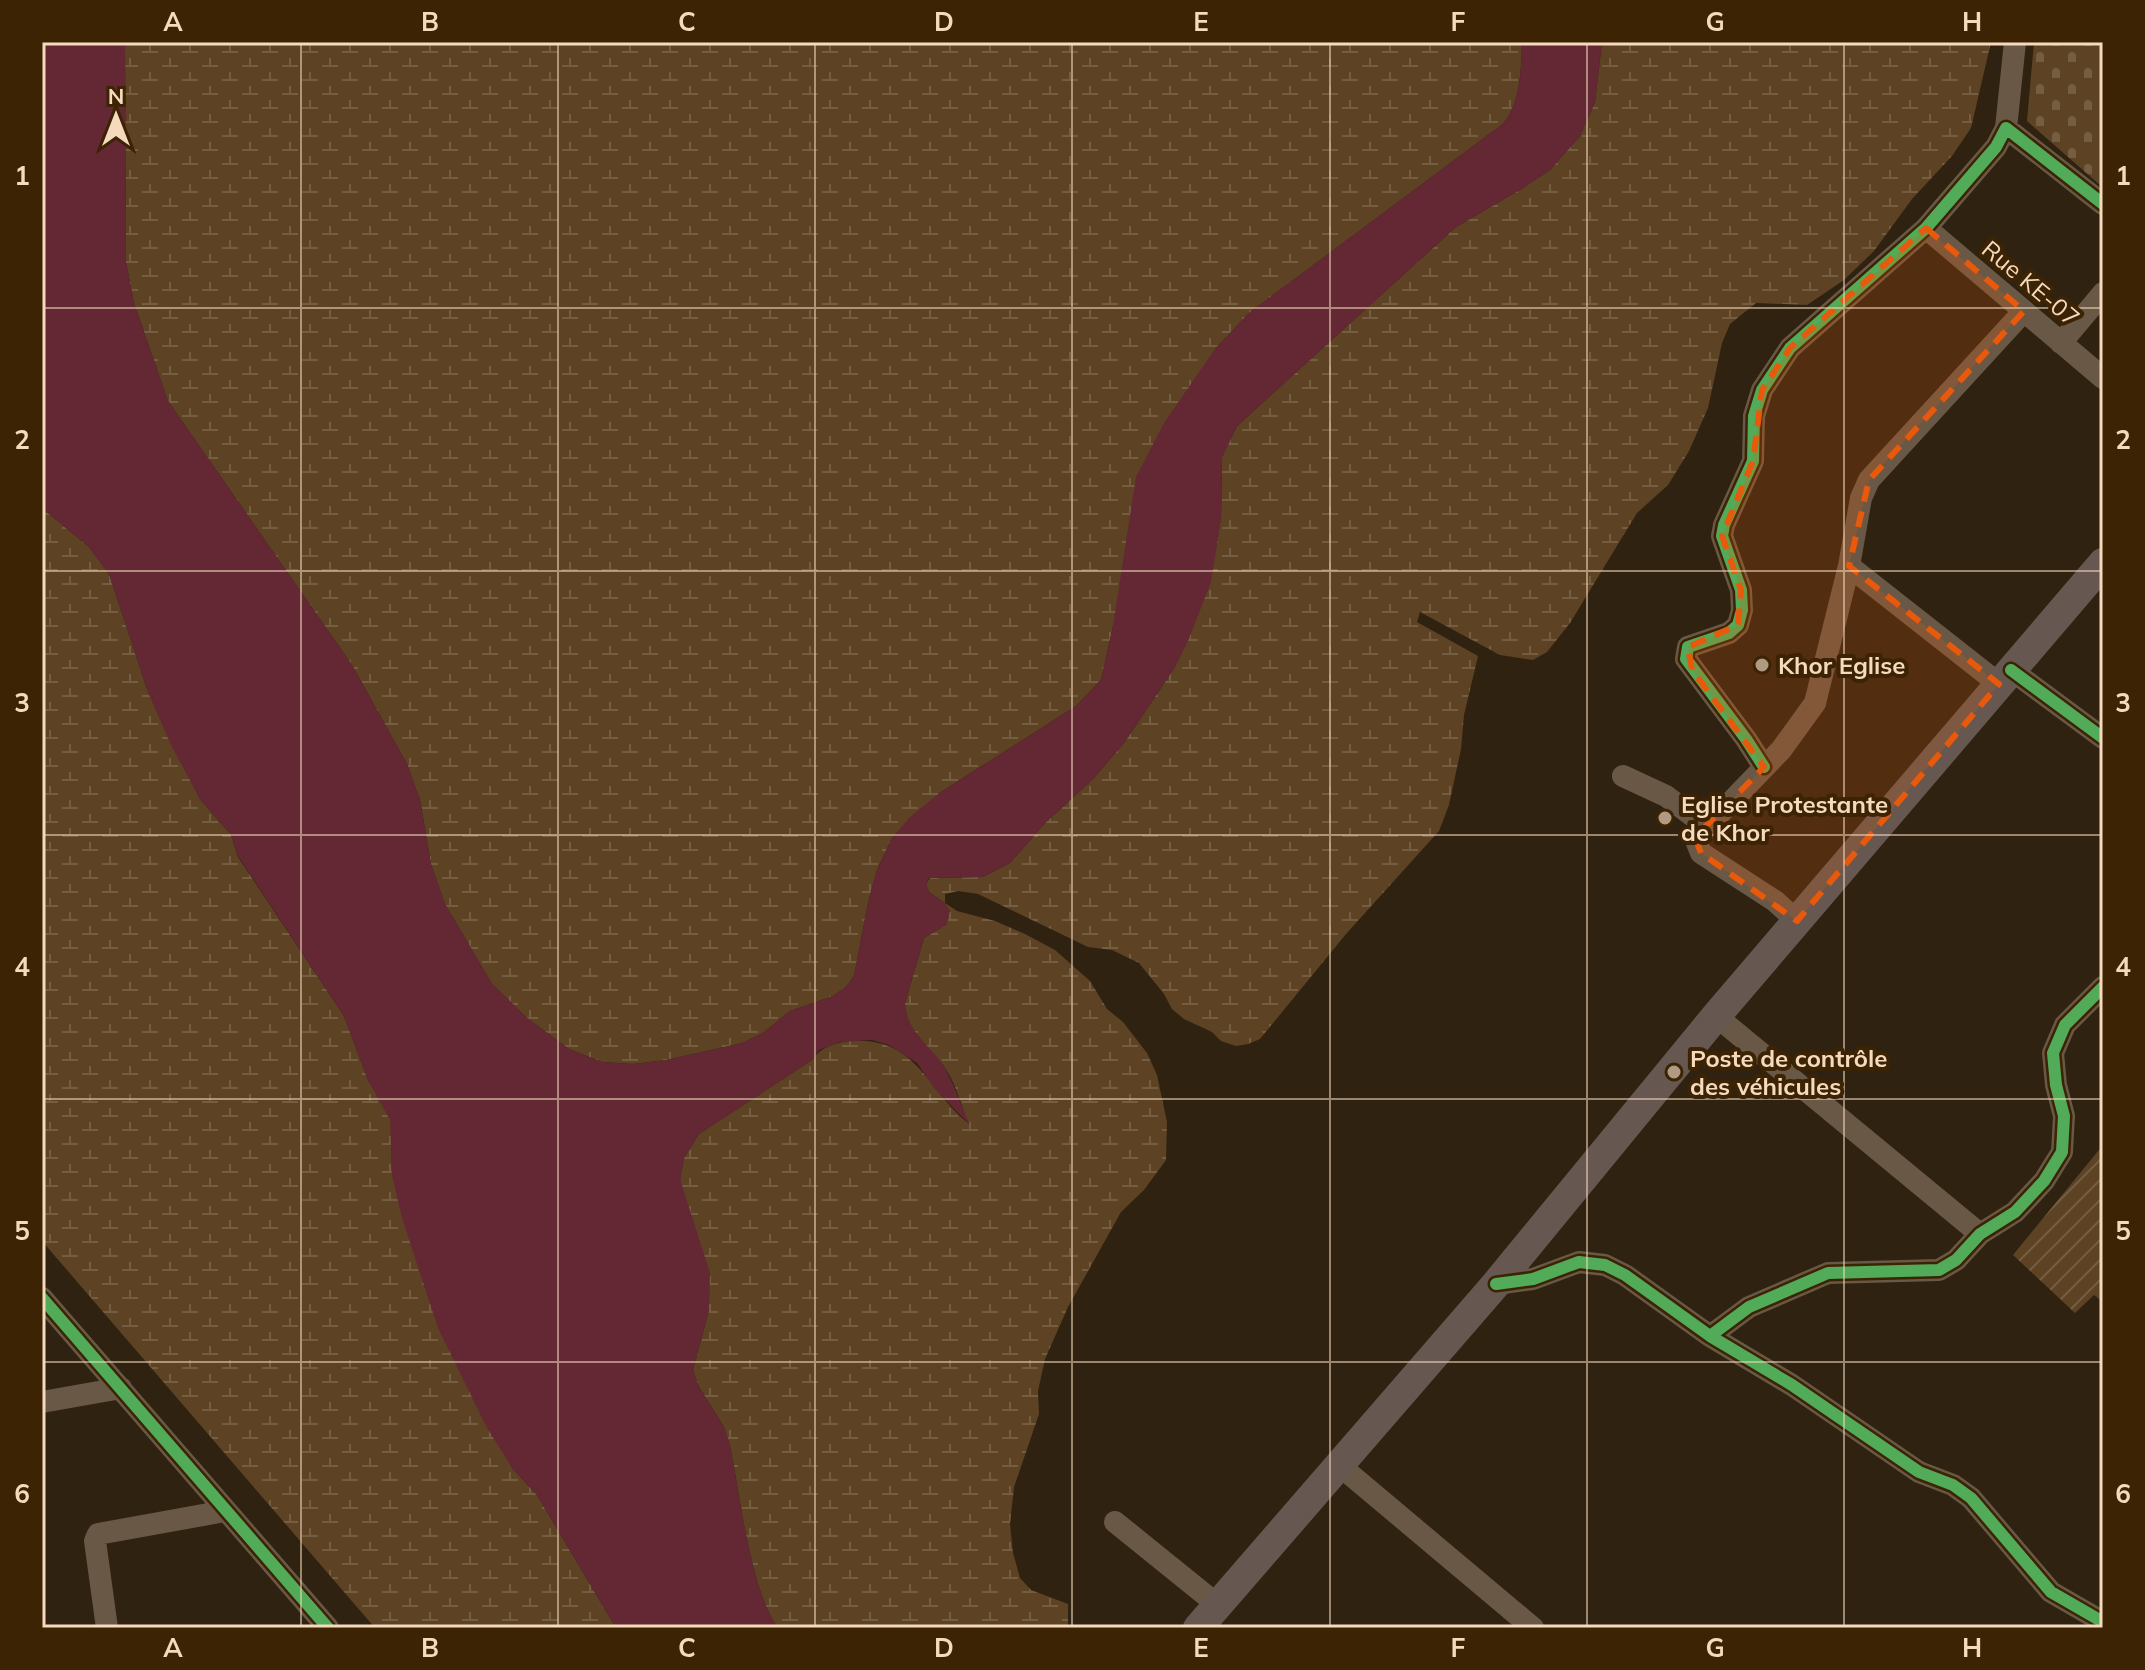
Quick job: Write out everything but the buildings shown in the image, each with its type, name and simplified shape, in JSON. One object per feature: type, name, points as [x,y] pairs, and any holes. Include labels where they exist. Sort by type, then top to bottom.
[{"type":"highway","points":[[1198,1628],[1496,1284],[1716,1016],[2103,563]]},
{"type":"street","points":[[1764,767],[1686,659],[1688,647],[1729,633],[1738,625],[1742,610],[1741,590],[1722,536],[1753,461],[1757,404],[1762,390],[1790,348],[1926,228],[1996,147],[2006,128],[2015,42]]},
{"type":"street","points":[[2006,128],[2103,204]]},
{"type":"street","name":"Rue KE-07","points":[[1926,228],[2103,378]]},
{"type":"street","points":[[2061,343],[2103,293]]},
{"type":"street","points":[[1797,921],[1775,901],[1701,853],[1697,843],[1706,826],[1781,750],[1815,703],[1849,566],[1861,498],[1869,480],[2024,311]]},
{"type":"street","points":[[1849,566],[2005,677],[2103,738]]},
{"type":"street","points":[[1623,776],[1666,796],[1706,826]]},
{"type":"street","points":[[1710,1336],[1749,1307],[1828,1273],[1939,1270],[1956,1260],[1980,1234],[2015,1212],[2044,1181],[2062,1152],[2064,1116],[2056,1085],[2053,1053],[2065,1025],[2103,987]]},
{"type":"street","points":[[1716,1016],[1980,1234]]},
{"type":"street","points":[[1496,1284],[1533,1279],[1579,1262],[1605,1265],[1625,1275],[1710,1336],[1792,1385],[1919,1472],[1962,1491],[2051,1592],[2103,1622]]},
{"type":"street","points":[[42,1298],[328,1628]]},
{"type":"street","points":[[42,1402],[121,1388]]},
{"type":"street","points":[[1339,1465],[1533,1628]]},
{"type":"street","points":[[107,1628],[95,1541],[98,1534],[225,1511]]},
{"type":"street","points":[[1115,1522],[1219,1606]]},
{"type":"highlighted area","points":[[1926,228],[2024,311],[1869,480],[1849,566],[1999,684],[1797,921],[1701,853],[1697,843],[1706,826],[1764,767],[1692,670],[1688,647],[1738,625],[1741,590],[1722,536],[1753,461],[1762,390],[1790,348]]},
{"type":"green space","points":[[125,42],[1522,42],[1517,94],[1504,123],[1249,313],[1215,349],[1113,626],[1101,680],[1076,706],[941,792],[892,838],[877,870],[854,976],[846,987],[833,996],[790,1011],[763,1033],[742,1043],[633,1064],[602,1062],[569,1049],[527,1018],[492,984],[445,904],[431,864],[420,800],[407,764],[352,665],[168,401],[134,303],[126,262]]},
{"type":"green space","points":[[1602,42],[1991,42],[1971,128],[1952,156],[1912,199],[1874,251],[1844,280],[1807,305],[1756,303],[1730,324],[1722,343],[1708,408],[1689,451],[1668,485],[1637,513],[1570,623],[1547,652],[1533,660],[1500,655],[1420,612],[1417,622],[1478,656],[1464,715],[1461,749],[1449,805],[1439,831],[1346,934],[1260,1039],[1236,1046],[1221,1041],[1212,1032],[1184,1019],[1172,1009],[1139,963],[1112,950],[1088,947],[978,894],[958,891],[945,894],[945,903],[929,892],[926,884],[930,878],[983,877],[1010,863],[1124,743],[1175,667],[1221,519],[1222,457],[1237,426],[1456,227],[1550,170],[1580,136],[1595,102]]},
{"type":"green space","points":[[2034,42],[2103,42],[2103,185],[2027,121]]},
{"type":"green space","points":[[42,508],[89,547],[109,574],[148,692],[200,799],[231,835],[238,857],[344,1016],[368,1080],[391,1120],[392,1175],[512,1468],[537,1495],[616,1628],[375,1628],[42,1241]]},
{"type":"green space","points":[[945,903],[957,911],[995,921],[1055,950],[1090,981],[1107,1009],[1123,1022],[1147,1053],[1157,1075],[1167,1122],[1166,1160],[1144,1190],[1121,1212],[1068,1307],[1045,1359],[1038,1391],[1039,1414],[1014,1487],[1010,1524],[1020,1578],[1031,1590],[1068,1604],[1068,1628],[778,1628],[768,1611],[753,1566],[724,1427],[699,1387],[693,1370],[709,1310],[680,1179],[684,1158],[699,1134],[824,1049],[850,1041],[872,1042],[905,1055],[968,1123],[949,1074],[914,1030],[906,1013],[905,1003],[924,938],[947,924]]},
{"type":"green space","points":[[2103,1145],[2103,1302],[2094,1295],[2075,1313],[2013,1255]]},
{"type":"shaded area","points":[[42,42],[125,42],[126,262],[134,303],[168,401],[352,665],[407,764],[420,800],[431,864],[445,904],[492,984],[527,1018],[569,1049],[602,1062],[633,1064],[742,1043],[763,1033],[790,1011],[833,996],[846,987],[854,976],[877,870],[892,838],[909,818],[941,792],[1076,706],[1101,680],[1113,626],[1136,477],[1164,423],[1215,349],[1249,313],[1504,123],[1517,94],[1522,42],[1602,42],[1595,102],[1580,136],[1550,170],[1456,227],[1237,426],[1222,457],[1221,519],[1211,582],[1175,667],[1124,743],[1010,863],[983,877],[929,878],[926,884],[929,892],[945,903],[950,911],[947,924],[924,938],[905,1003],[906,1013],[915,1031],[942,1063],[970,1125],[934,1088],[917,1063],[889,1045],[872,1040],[840,1042],[819,1050],[812,1060],[699,1134],[684,1158],[680,1179],[710,1273],[709,1310],[693,1370],[699,1387],[724,1427],[753,1566],[768,1611],[778,1628],[616,1628],[537,1495],[512,1468],[486,1426],[438,1328],[402,1218],[392,1175],[390,1120],[368,1080],[344,1016],[238,856],[231,835],[200,799],[170,743],[148,692],[109,574],[89,547],[42,508]]},
{"type":"cycle path","points":[[1764,767],[1686,659],[1688,647],[1729,633],[1738,625],[1742,610],[1741,590],[1722,536],[1753,461],[1754,416],[1762,390],[1790,348],[1926,228],[1996,147],[2006,128],[2103,204]]},
{"type":"cycle path","points":[[2011,670],[2103,738]]},
{"type":"cycle path","points":[[1710,1336],[1749,1307],[1828,1273],[1939,1270],[1956,1260],[1980,1234],[2015,1212],[2044,1181],[2062,1152],[2064,1116],[2056,1085],[2053,1053],[2065,1025],[2103,987]]},
{"type":"cycle path","points":[[1496,1284],[1533,1279],[1579,1262],[1605,1265],[1625,1275],[1710,1336],[1792,1385],[1919,1472],[1953,1485],[1971,1498],[2051,1592],[2103,1622]]},
{"type":"cycle path","points":[[42,1298],[328,1628]]},
{"type":"place","name":"Khor Eglise","points":[[1762,665]]},
{"type":"place","name":"Eglise Protestante de Khor","points":[[1665,818]]},
{"type":"place","name":"Poste de contrôle des véhicules","points":[[1674,1072]]}]
